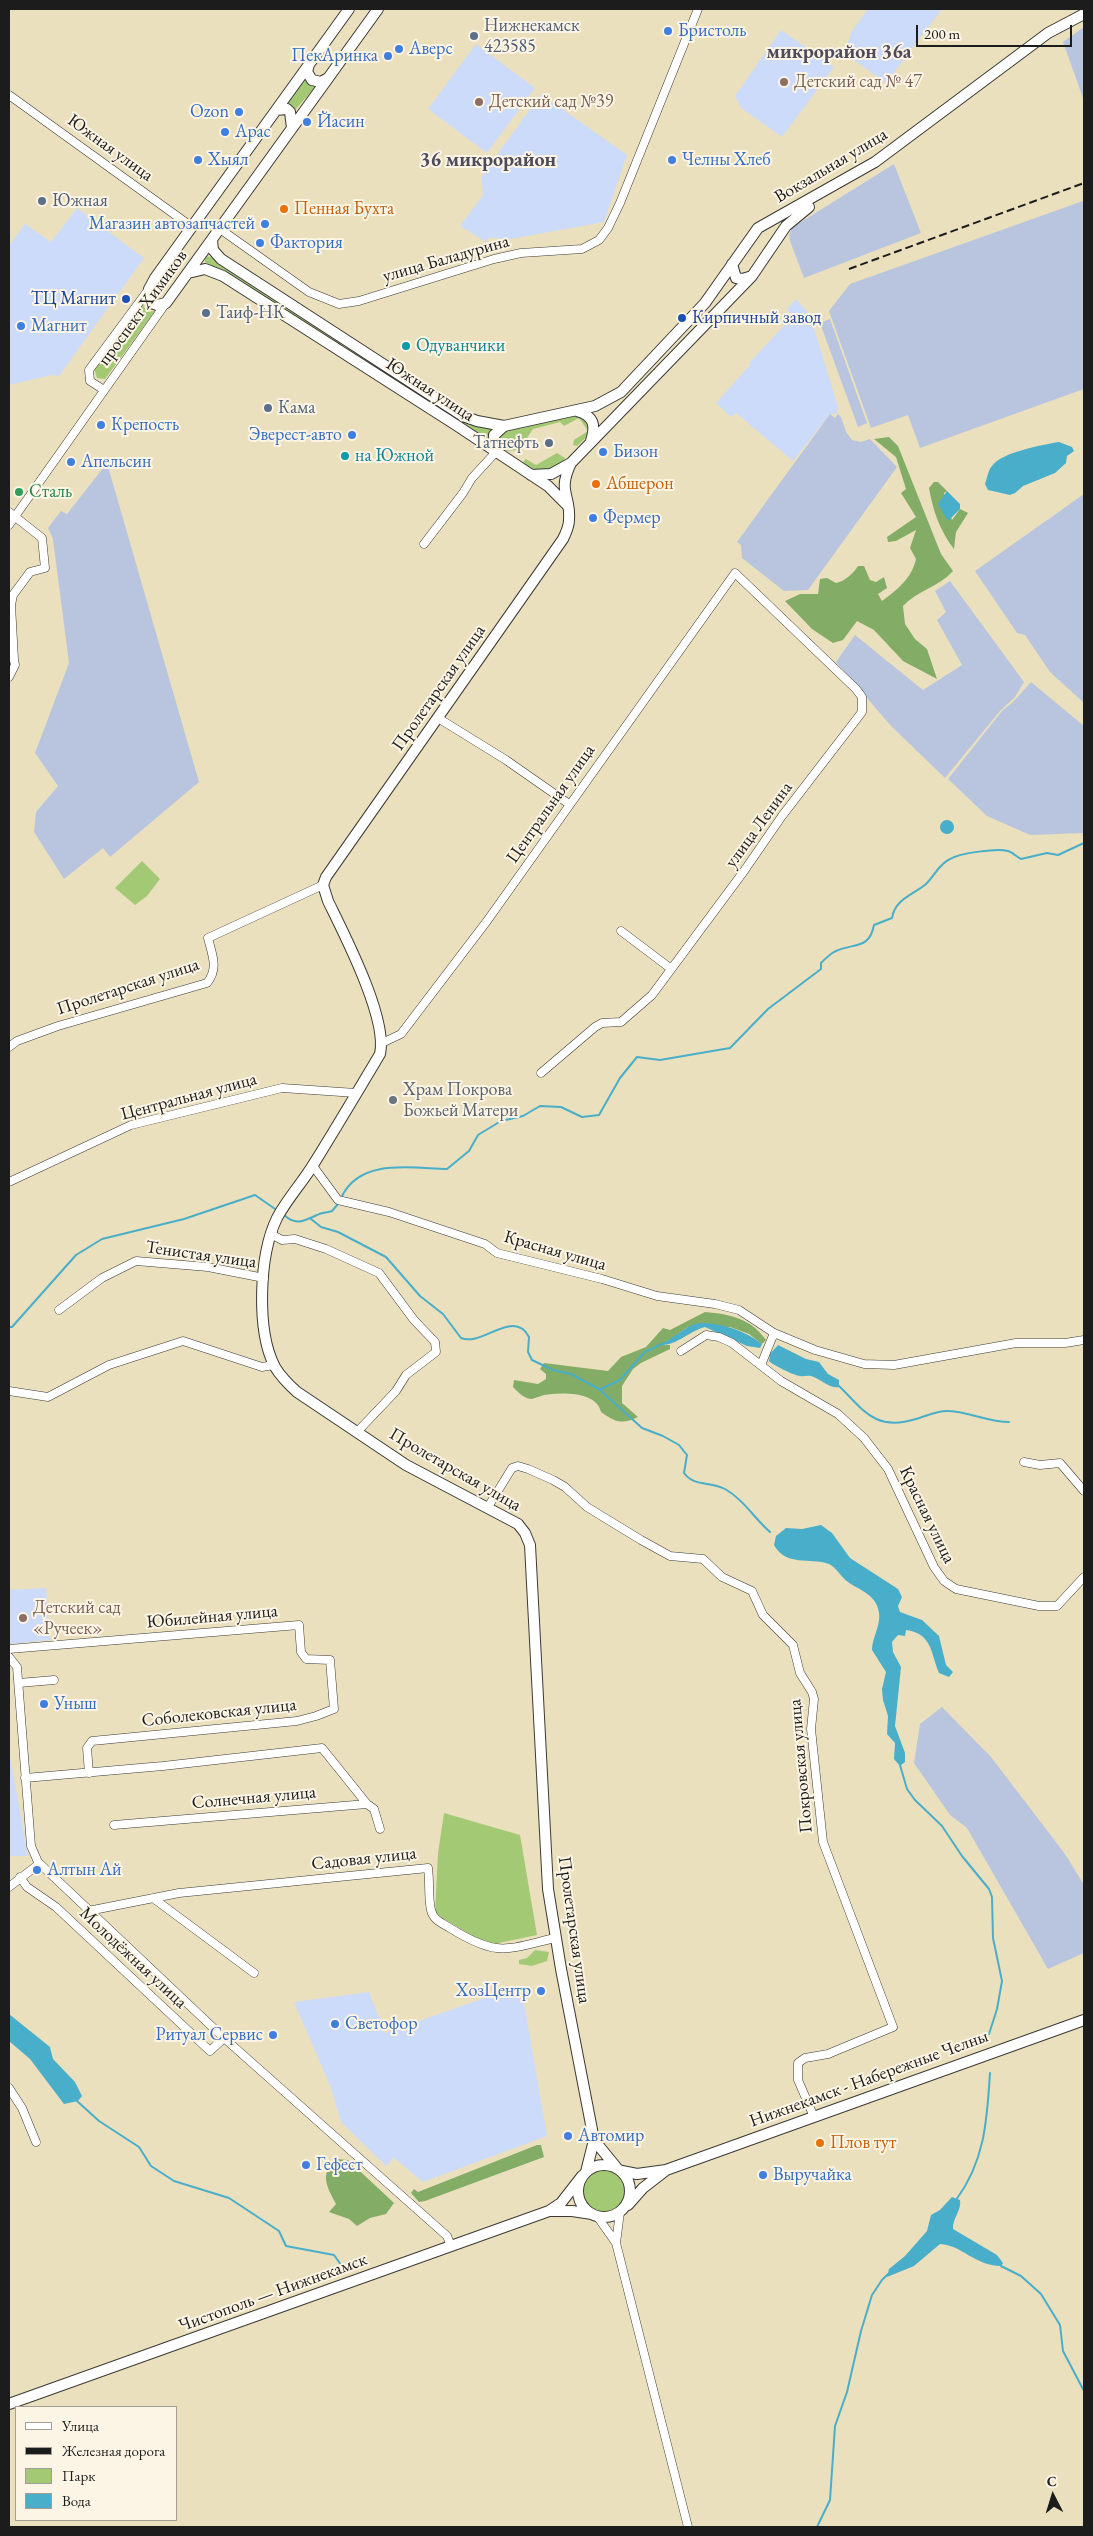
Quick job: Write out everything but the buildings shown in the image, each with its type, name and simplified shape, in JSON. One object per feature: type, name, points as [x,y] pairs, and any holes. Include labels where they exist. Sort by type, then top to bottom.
[{"type":"main road","name":"проспект Химиков","points":[[149,289],[348,9]]},
{"type":"main road","name":"проспект Химиков","points":[[166,303],[378,9]]},
{"type":"main road","name":"Вокзальная улица","points":[[504,426],[576,411],[610,400],[622,392],[705,303],[752,235],[765,223],[875,162],[1048,33],[1084,14]]},
{"type":"main road","name":"Вокзальная улица","points":[[531,475],[551,474],[571,463],[752,276],[792,218],[880,163],[1052,38],[1084,20]]},
{"type":"main road","points":[[309,64],[307,72],[312,80],[321,82],[329,77]]},
{"type":"main road","points":[[276,110],[286,109],[290,112],[292,128]]},
{"type":"main road","name":"Вокзальная улица","points":[[765,223],[775,225],[780,236]]},
{"type":"main road","name":"Южная улица","points":[[212,240],[214,250],[221,259],[463,416],[477,421],[504,426]]},
{"type":"main road","points":[[732,264],[736,278],[743,279],[752,276]]},
{"type":"main road","name":"Южная улица","points":[[188,273],[205,269],[223,276],[495,452]]},
{"type":"main road","points":[[149,289],[151,303],[156,305],[166,303]]},
{"type":"main road","points":[[347,356],[346,348],[354,344]]},
{"type":"main road","points":[[576,411],[586,414],[593,421],[594,429],[591,442]]},
{"type":"main road","points":[[504,426],[494,435],[495,452],[548,486],[568,506]]},
{"type":"main road","name":"Пролетарская улица","points":[[323,885],[326,877],[564,539],[569,523],[564,484],[571,463]]},
{"type":"main road","points":[[323,885],[374,1008],[382,1043]]},
{"type":"main road","name":"Пролетарская улица","points":[[382,1043],[380,1054],[312,1166],[277,1218],[271,1234],[264,1278],[264,1324],[267,1343],[274,1365],[282,1378],[298,1392],[358,1431],[406,1466],[518,1524],[530,1545],[548,1889],[555,1938],[594,2140]]},
{"type":"main road","name":"Нижнекамск - Набережные Челны","points":[[666,2170],[1084,2020]]},
{"type":"main road","points":[[594,2140],[629,2182],[631,2191],[622,2210]]},
{"type":"main road","points":[[594,2140],[584,2174],[578,2186],[579,2196],[584,2207],[595,2215]]},
{"type":"main road","points":[[549,2212],[584,2174],[599,2165],[637,2174],[666,2170]]},
{"type":"main road","points":[[549,2212],[572,2211],[609,2216],[622,2210],[643,2188],[666,2170]]},
{"type":"main road","name":"Чистополь — Нижнекамск","points":[[9,2404],[549,2212]]},
{"type":"street","name":"улица Баладурина","points":[[220,229],[309,292],[339,304],[359,301],[511,254],[574,250],[592,245],[604,234],[620,203],[698,9]]},
{"type":"street","name":"Южная улица","points":[[9,95],[192,227]]},
{"type":"street","name":"проспект Химиков","points":[[149,289],[89,370],[90,381],[104,390],[166,303]]},
{"type":"street","points":[[9,525],[12,514],[104,390]]},
{"type":"street","points":[[424,544],[463,493],[472,478],[495,452]]},
{"type":"street","points":[[9,677],[15,665],[11,658],[11,605],[13,596],[30,572],[45,568],[42,538],[12,514]]},
{"type":"street","name":"Центральная улица","points":[[382,1043],[401,1034],[487,921],[735,573],[825,658],[862,697]]},
{"type":"street","name":"улица Ленина","points":[[541,1073],[556,1058],[595,1027],[602,1023],[621,1022],[652,995],[670,968],[862,712],[862,697]]},
{"type":"street","points":[[438,718],[506,760],[569,804]]},
{"type":"street","name":"Пролетарская улица","points":[[9,1047],[17,1041],[58,1026],[208,982],[214,974],[215,962],[208,938],[323,885]]},
{"type":"street","points":[[621,930],[670,968]]},
{"type":"street","name":"Центральная улица","points":[[9,1182],[140,1123],[282,1088],[356,1093]]},
{"type":"street","name":"Красная улица","points":[[312,1166],[338,1200],[389,1212],[485,1244],[497,1253],[540,1265],[602,1279],[657,1296],[715,1304],[739,1310],[774,1333],[815,1350],[864,1364],[894,1365],[1016,1343],[1065,1343],[1084,1340]]},
{"type":"street","name":"Тенистая улица","points":[[271,1234],[282,1240],[295,1239],[326,1249],[379,1273],[414,1320],[435,1342],[436,1352],[406,1375],[396,1391],[358,1431]]},
{"type":"street","name":"Тенистая улица","points":[[59,1310],[102,1278],[136,1261],[208,1267],[264,1278]]},
{"type":"street","points":[[761,1365],[774,1333]]},
{"type":"street","name":"Красная улица","points":[[682,1352],[706,1335],[719,1337],[740,1348],[781,1381],[838,1414],[884,1460],[934,1567],[944,1581],[956,1589],[1046,1606],[1057,1606],[1084,1577]]},
{"type":"street","points":[[9,1391],[48,1397],[109,1365],[183,1341],[262,1367],[274,1365]]},
{"type":"street","points":[[1024,1462],[1040,1465],[1060,1463],[1084,1491]]},
{"type":"street","name":"Покровская улица","points":[[488,1507],[512,1468],[518,1466],[528,1469],[565,1487],[586,1508],[670,1556],[702,1559],[722,1577],[752,1591],[763,1615],[793,1645],[800,1673],[812,1692],[814,1699],[811,1729],[824,1842],[893,2027],[828,2054],[806,2058],[798,2063],[798,2080],[814,2117]]},
{"type":"street","name":"Юбилейная улица","points":[[9,1648],[299,1625],[301,1652],[306,1659],[330,1660]]},
{"type":"street","name":"Молодёжная улица","points":[[23,1647],[18,1657],[17,1667],[25,1778],[31,1846],[40,1864],[224,2038],[447,2236],[451,2246]]},
{"type":"street","points":[[9,1657],[17,1667]]},
{"type":"street","name":"Соболековская улица","points":[[89,1773],[87,1744],[92,1741],[296,1721],[316,1716],[334,1708],[330,1660]]},
{"type":"street","points":[[19,1683],[54,1680]]},
{"type":"street","points":[[25,1778],[322,1748],[367,1804],[374,1809],[380,1829]]},
{"type":"street","name":"Солнечная улица","points":[[114,1824],[367,1804]]},
{"type":"street","points":[[9,1887],[40,1864]]},
{"type":"street","name":"Садовая улица","points":[[153,1898],[179,1893],[428,1868],[431,1911],[435,1919],[471,1941],[491,1949],[508,1949],[555,1938]]},
{"type":"street","name":"Молодёжная улица","points":[[20,1877],[27,1887],[56,1907],[210,2051],[224,2038]]},
{"type":"street","points":[[153,1898],[254,1973]]},
{"type":"street","name":"Молодёжная улица","points":[[88,1911],[153,1898]]},
{"type":"street","points":[[9,2088],[22,2108],[36,2142]]},
{"type":"street","points":[[616,2243],[622,2210]]},
{"type":"street","points":[[595,2215],[616,2243],[688,2527]]},
{"type":"shaded area","points":[[868,9],[942,9],[886,83],[844,53],[852,31]]},
{"type":"shaded area","points":[[1084,27],[1084,101],[1063,42]]},
{"type":"shaded area","name":"Детский сад № 47","points":[[781,30],[834,67],[782,137],[741,108],[735,96]]},
{"type":"shaded area","name":"Детский сад №39","points":[[476,44],[535,88],[487,153],[428,109]]},
{"type":"shaded area","points":[[541,94],[627,155],[604,222],[500,241],[500,238],[489,238],[486,242],[460,226],[483,195],[481,177]]},
{"type":"shaded area","points":[[894,164],[921,233],[804,278],[790,241],[789,235],[793,227]]},
{"type":"shaded area","name":"Кирпичный завод","points":[[1083,201],[1084,389],[920,448],[908,415],[871,428],[829,311],[850,284]]},
{"type":"shaded area","points":[[77,208],[144,258],[59,376],[52,375],[9,385],[9,246],[25,224],[51,242]]},
{"type":"shaded area","points":[[796,299],[810,315],[838,407],[837,414],[830,414],[793,461],[736,413],[731,417],[716,403],[750,365],[749,363],[793,316],[787,309]]},
{"type":"shaded area","points":[[830,319],[867,423],[858,427],[820,323]]},
{"type":"shaded area","points":[[830,414],[835,418],[838,414],[841,417],[846,432],[852,440],[861,442],[870,439],[897,467],[808,590],[784,591],[742,558],[741,545],[737,542]]},
{"type":"shaded area","points":[[107,463],[199,782],[110,857],[103,848],[64,879],[34,832],[36,812],[58,786],[35,753],[69,663],[53,539],[48,528],[61,511],[67,514]]},
{"type":"shaded area","points":[[1084,494],[1084,703],[1050,672],[1025,635],[1017,633],[975,571]]},
{"type":"shaded area","points":[[950,581],[1024,682],[1015,697],[1000,711],[945,778],[891,726],[836,662],[855,635],[923,690],[962,665],[937,620],[946,612],[935,591]]},
{"type":"shaded area","points":[[1031,682],[1084,726],[1084,833],[1030,835],[987,816],[948,779],[1002,711]]},
{"type":"shaded area","name":"Детский сад «Ручеек»","points":[[46,1588],[50,1640],[9,1644],[9,1590]]},
{"type":"shaded area","points":[[942,1707],[991,1757],[1065,1854],[1084,1885],[1084,1953],[1048,1969],[967,1828],[950,1815],[914,1763],[920,1724]]},
{"type":"shaded area","points":[[9,1750],[28,1856],[9,1856]]},
{"type":"shaded area","points":[[521,1985],[547,2136],[423,2182],[394,2158],[386,2166],[341,2122],[331,2088],[294,2002],[369,1992],[385,2033]]},
{"type":"green space","points":[[306,78],[317,85],[295,110],[292,106],[284,104]]},
{"type":"green space","points":[[205,256],[211,257],[346,341],[342,347],[205,262]]},
{"type":"green space","points":[[142,303],[147,312],[155,311],[105,379],[97,378],[94,368]]},
{"type":"green space","points":[[349,348],[446,406],[495,426],[488,444],[348,350]]},
{"type":"green space","points":[[578,415],[591,424],[591,433],[577,446],[573,445],[574,440],[588,431],[579,418],[564,426],[560,422],[533,429],[519,450],[505,451],[499,446],[499,435],[502,431]]},
{"type":"green space","points":[[889,437],[898,446],[941,554],[953,571],[942,581],[915,596],[903,606],[905,624],[915,639],[927,649],[937,679],[903,661],[874,630],[857,621],[843,640],[833,643],[812,629],[785,601],[800,594],[818,594],[820,579],[827,578],[836,583],[843,581],[858,566],[864,566],[870,580],[876,582],[884,577],[887,588],[878,594],[882,601],[898,588],[911,572],[916,559],[910,548],[916,530],[896,541],[888,542],[887,537],[916,517],[901,493],[906,489],[896,457],[874,439]]},
{"type":"green space","points":[[557,453],[565,458],[563,463],[553,468],[538,470],[523,462],[526,459],[536,465]]},
{"type":"green space","points":[[934,482],[938,482],[947,491],[944,493],[952,520],[960,509],[968,513],[956,532],[954,549],[941,528],[935,513],[929,488]]},
{"type":"green space","points":[[142,861],[160,879],[147,896],[135,905],[115,888]]},
{"type":"green space","points":[[705,1312],[732,1316],[747,1322],[766,1340],[762,1344],[749,1334],[730,1327],[688,1327],[662,1345],[670,1345],[670,1349],[633,1369],[622,1386],[622,1403],[638,1417],[623,1422],[610,1418],[601,1412],[593,1400],[577,1394],[559,1393],[529,1399],[521,1395],[513,1387],[514,1380],[538,1384],[546,1379],[546,1374],[540,1369],[544,1363],[608,1371],[621,1357],[646,1347],[663,1328],[670,1330]]},
{"type":"green space","points":[[444,1813],[520,1835],[537,1935],[489,1945],[435,1914],[438,1853]]},
{"type":"green space","points":[[535,1950],[549,1952],[547,1961],[532,1966],[519,1964],[519,1960],[527,1958]]},
{"type":"green space","points":[[541,2145],[544,2157],[425,2201],[419,2202],[411,2193],[414,2189],[418,2192]]},
{"type":"green space","points":[[336,2159],[348,2160],[394,2203],[386,2214],[370,2218],[357,2226],[349,2219],[329,2212],[336,2204],[326,2181],[326,2175]]},
{"type":"green space","points":[[599,2170],[607,2170],[619,2176],[625,2192],[619,2208],[607,2214],[599,2214],[587,2208],[581,2196],[581,2188],[587,2176]]},
{"type":"water","points":[[1059,442],[1072,447],[1074,451],[1067,456],[1066,463],[1055,473],[1023,486],[1010,495],[988,490],[985,484],[991,468],[997,461],[1013,453]]},
{"type":"water","points":[[947,491],[960,504],[960,509],[948,521],[938,504]]},
{"type":"water","points":[[944,820],[950,820],[954,827],[950,834],[944,834],[940,830],[940,824]]},
{"type":"water","points":[[698,1323],[716,1324],[732,1328],[762,1344],[760,1348],[747,1346],[705,1327],[673,1343],[661,1345],[688,1327]]},
{"type":"water","points":[[778,1345],[806,1359],[819,1362],[828,1374],[839,1380],[839,1387],[832,1387],[815,1377],[793,1374],[771,1363],[769,1361],[770,1354]]},
{"type":"water","points":[[821,1525],[832,1533],[850,1558],[898,1589],[902,1597],[898,1606],[900,1612],[922,1620],[939,1636],[946,1665],[953,1672],[949,1677],[939,1673],[926,1640],[915,1632],[906,1630],[905,1636],[898,1635],[892,1642],[893,1652],[901,1667],[895,1726],[905,1753],[905,1762],[900,1766],[894,1759],[895,1743],[887,1734],[888,1716],[882,1689],[886,1672],[872,1650],[878,1627],[878,1607],[868,1594],[846,1580],[829,1564],[791,1559],[779,1552],[774,1545],[776,1536],[786,1528],[802,1529]]},
{"type":"water","points":[[9,2014],[50,2047],[53,2059],[75,2082],[82,2096],[78,2101],[64,2104],[30,2059],[9,2041]]},
{"type":"water","points":[[952,2197],[960,2200],[953,2229],[997,2255],[1003,2263],[1001,2266],[984,2263],[955,2248],[940,2244],[914,2266],[887,2277],[889,2269],[905,2256],[927,2231],[931,2215],[940,2210]]},
{"type":"waterway","points":[[342,1196],[350,1184],[374,1170],[403,1167],[447,1169],[469,1151],[478,1135],[501,1121],[523,1116],[540,1106],[561,1107],[582,1117],[599,1115],[620,1078],[637,1057],[660,1060],[730,1048],[768,1009],[821,969],[821,963],[834,952],[868,939],[874,925],[892,918],[897,906],[905,898],[926,884],[940,867],[950,859],[970,853],[996,850],[1011,852],[1021,859],[1047,853],[1058,855],[1084,843]]},
{"type":"waterway","points":[[9,1327],[12,1327],[76,1255],[102,1239],[184,1219],[255,1195],[278,1211]]},
{"type":"waterway","points":[[284,1215],[292,1220],[300,1221],[332,1211],[338,1204]]},
{"type":"waterway","points":[[311,1219],[321,1227],[338,1232],[386,1257],[420,1296],[443,1314],[461,1338],[478,1338],[506,1327],[515,1326],[523,1329],[529,1337],[528,1352],[532,1360],[553,1370],[571,1374],[599,1389],[642,1428],[679,1445],[687,1455],[684,1473],[688,1477],[698,1482],[720,1487],[731,1493],[770,1532]]},
{"type":"waterway","points":[[601,1389],[620,1380],[645,1352],[664,1343]]},
{"type":"waterway","points":[[838,1385],[871,1416],[890,1423],[916,1419],[945,1411],[1009,1422]]},
{"type":"waterway","points":[[900,1765],[907,1789],[915,1800],[942,1826],[962,1856],[989,1889],[992,1897],[993,1938],[1002,1981],[997,2009],[989,2034]]},
{"type":"waterway","points":[[956,2200],[966,2185],[979,2155],[986,2124],[990,2073]]},
{"type":"waterway","points":[[77,2101],[99,2121],[139,2147],[151,2166],[174,2181],[229,2198],[279,2231],[286,2246],[334,2255],[344,2269]]},
{"type":"waterway","points":[[1001,2266],[1021,2276],[1041,2294],[1060,2325],[1063,2351],[1084,2391]]},
{"type":"waterway","points":[[817,2527],[830,2500],[835,2426],[847,2392],[861,2331],[872,2295],[888,2274]]},
{"type":"railway","points":[[849,269],[1084,183]]},
{"type":"place","name":"Бристоль","points":[[668,31]]},
{"type":"place","name":"Нижнекамск 423585","points":[[474,36]]},
{"type":"place","name":"Аверс","points":[[399,49]]},
{"type":"place","name":"ПекАринка","points":[[388,56]]},
{"type":"place","name":"Детский сад № 47","points":[[784,82]]},
{"type":"place","name":"Детский сад №39","points":[[479,102]]},
{"type":"place","name":"Ozon","points":[[239,112]]},
{"type":"place","name":"Йасин","points":[[307,122]]},
{"type":"place","name":"Арас","points":[[225,132]]},
{"type":"place","name":"Хыял","points":[[198,160]]},
{"type":"place","name":"Челны Хлеб","points":[[672,160]]},
{"type":"place","name":"Южная","points":[[42,201]]},
{"type":"place","name":"Пенная Бухта","points":[[284,209]]},
{"type":"place","name":"Магазин автозапчастей","points":[[265,224]]},
{"type":"place","name":"Фактория","points":[[260,243]]},
{"type":"place","name":"ТЦ Магнит","points":[[126,299]]},
{"type":"place","name":"Таиф-НК","points":[[206,313]]},
{"type":"place","name":"Кирпичный завод","points":[[682,318]]},
{"type":"place","name":"Магнит","points":[[21,326]]},
{"type":"place","name":"Одуванчики","points":[[406,346]]},
{"type":"place","name":"Кама","points":[[268,408]]},
{"type":"place","name":"Крепость","points":[[101,425]]},
{"type":"place","name":"Эверест-авто","points":[[352,435]]},
{"type":"place","name":"Татнефть","points":[[549,443]]},
{"type":"place","name":"Бизон","points":[[603,452]]},
{"type":"place","name":"на Южной","points":[[345,456]]},
{"type":"place","name":"Апельсин","points":[[71,462]]},
{"type":"place","name":"Абшерон","points":[[596,484]]},
{"type":"place","name":"Сталь","points":[[19,492]]},
{"type":"place","name":"Фермер","points":[[593,518]]},
{"type":"place","name":"Храм Покрова Божьей Матери","points":[[393,1100]]},
{"type":"place","name":"Детский сад «Ручеек»","points":[[23,1618]]},
{"type":"place","name":"Уныш","points":[[44,1704]]},
{"type":"place","name":"Алтын Ай","points":[[37,1870]]},
{"type":"place","name":"ХозЦентр","points":[[541,1991]]},
{"type":"place","name":"Светофор","points":[[335,2024]]},
{"type":"place","name":"Ритуал Сервис","points":[[273,2035]]},
{"type":"place","name":"Автомир","points":[[568,2136]]},
{"type":"place","name":"Плов тут","points":[[820,2143]]},
{"type":"place","name":"Гефест","points":[[306,2165]]},
{"type":"place","name":"Выручайка","points":[[763,2175]]},
{"type":"district","name":"микрорайон 36а","points":[[839,53]]},
{"type":"district","name":"36 микрорайон","points":[[488,161]]}]
